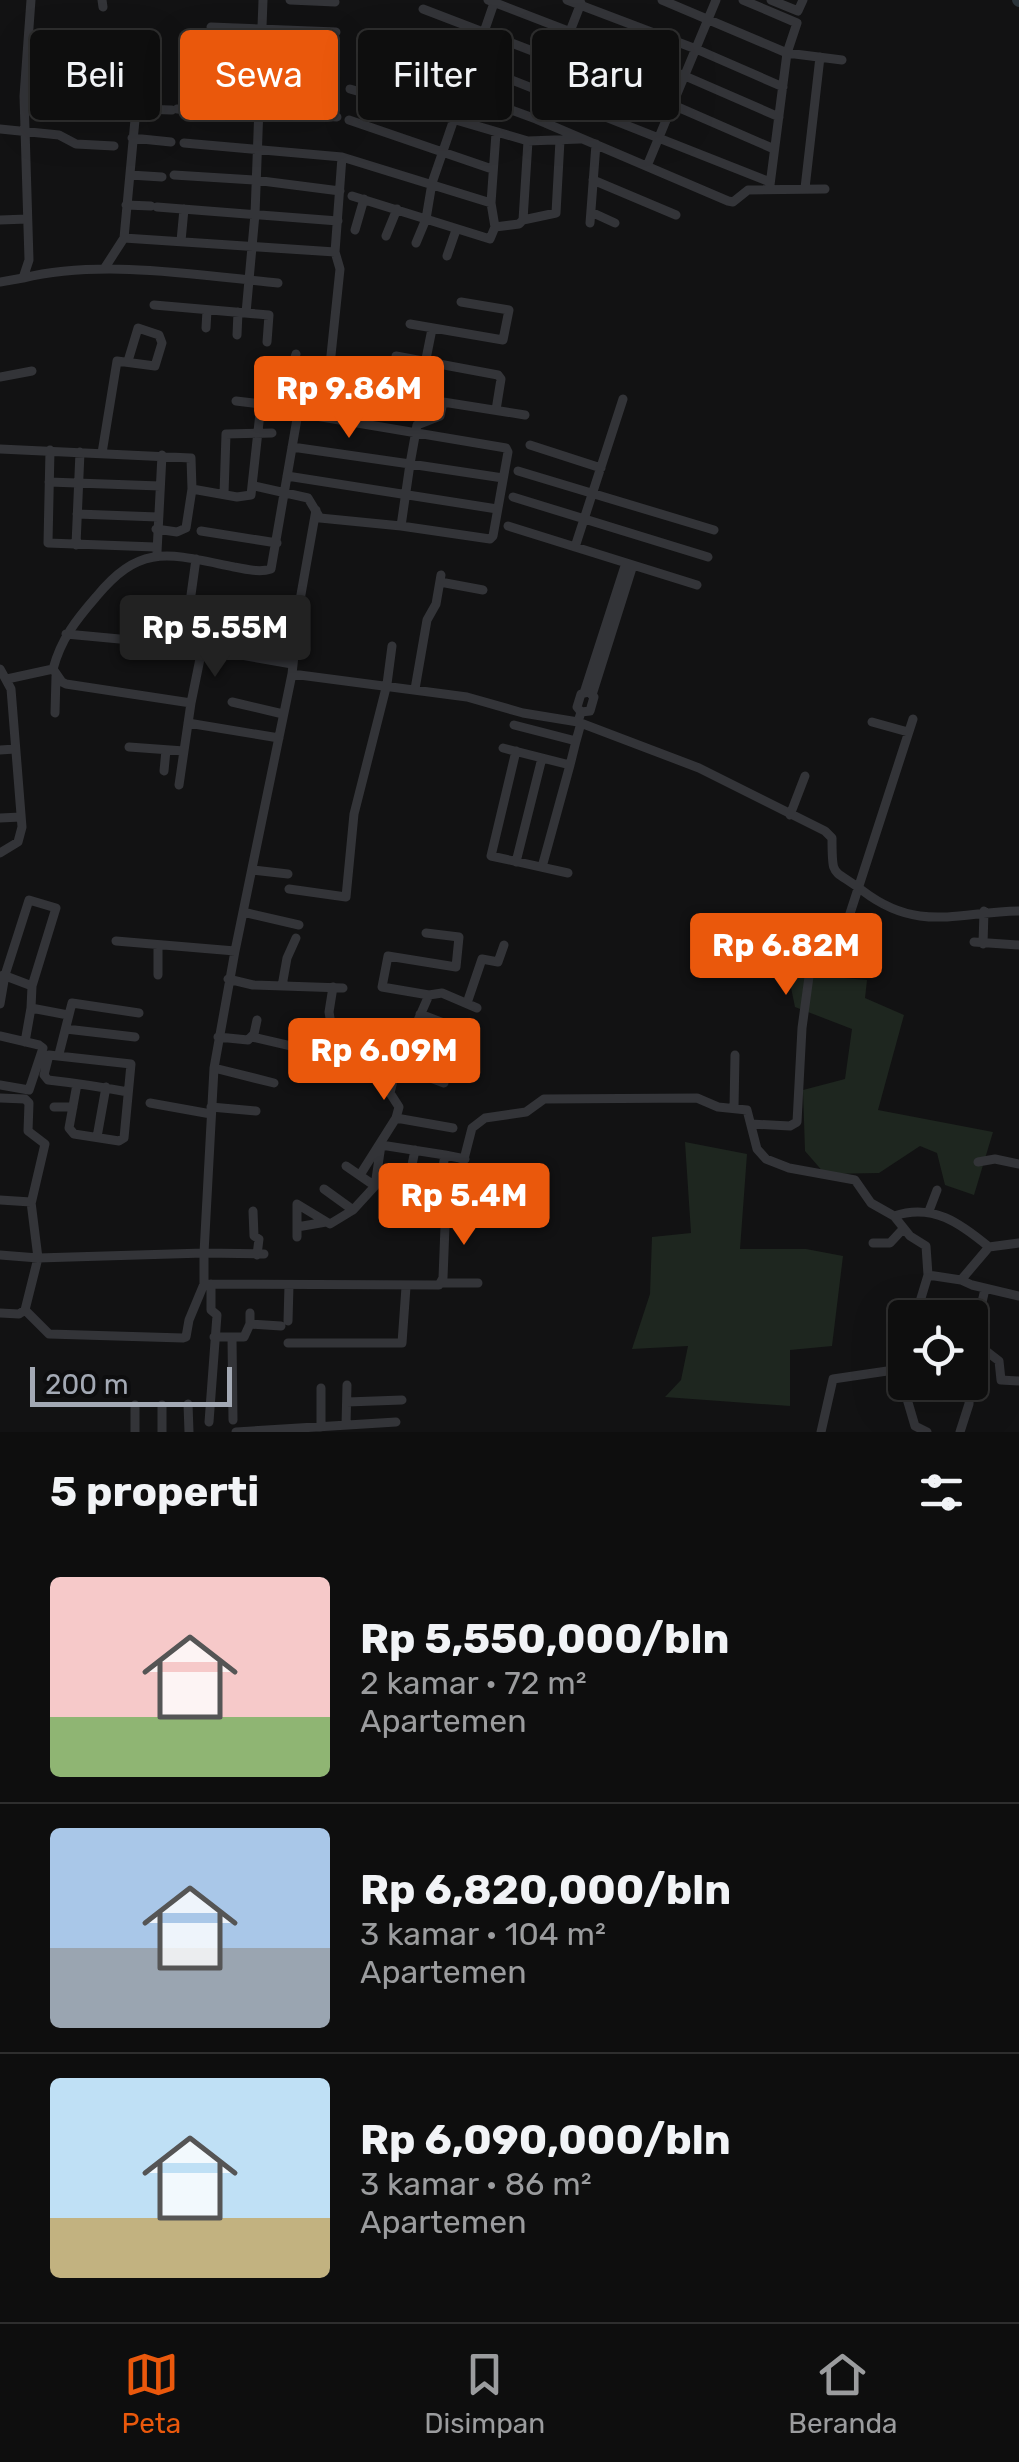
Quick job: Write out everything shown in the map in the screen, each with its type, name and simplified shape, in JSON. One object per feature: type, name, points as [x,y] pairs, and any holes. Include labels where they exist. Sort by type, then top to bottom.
[{"type":"street","points":[[23,278],[29,250],[24,131],[31,0]]},
{"type":"street","points":[[263,0],[264,29]]},
{"type":"street","points":[[290,0],[335,2]]},
{"type":"street","points":[[567,0],[581,2],[696,48],[783,87]]},
{"type":"street","points":[[662,0],[787,53],[842,60]]},
{"type":"street","points":[[679,89],[716,0]]},
{"type":"street","points":[[742,0],[797,24],[787,53],[770,185]]},
{"type":"street","points":[[771,0],[798,11],[803,0]]},
{"type":"street","points":[[485,30],[493,1],[567,30]]},
{"type":"street","points":[[570,30],[581,2]]},
{"type":"street","points":[[423,10],[476,30]]},
{"type":"street","points":[[211,27],[288,30]]},
{"type":"street","points":[[804,188],[820,57]]},
{"type":"street","points":[[679,74],[779,117]]},
{"type":"street","points":[[350,89],[528,141],[584,138]]},
{"type":"street","points":[[104,269],[124,238],[136,108],[180,109]]},
{"type":"street","points":[[679,108],[774,150]]},
{"type":"street","points":[[236,336],[249,280],[258,120]]},
{"type":"street","points":[[349,120],[492,169]]},
{"type":"street","points":[[539,120],[733,202],[748,190],[770,185],[825,189]]},
{"type":"street","points":[[617,120],[770,185]]},
{"type":"street","points":[[648,166],[666,120]]},
{"type":"street","points":[[416,244],[454,122]]},
{"type":"street","points":[[0,129],[59,135],[76,144],[114,146]]},
{"type":"street","points":[[352,196],[487,240],[496,227],[491,203],[496,133]]},
{"type":"street","points":[[132,138],[171,142]]},
{"type":"street","points":[[496,227],[556,213],[560,140]]},
{"type":"street","points":[[523,220],[528,141]]},
{"type":"street","points":[[184,143],[342,156],[491,203]]},
{"type":"street","points":[[596,144],[590,218],[615,223]]},
{"type":"street","points":[[328,384],[340,269],[335,252],[342,156]]},
{"type":"street","points":[[130,175],[162,177]]},
{"type":"street","points":[[174,175],[340,191]]},
{"type":"street","points":[[593,180],[676,215]]},
{"type":"street","points":[[355,230],[364,199]]},
{"type":"street","points":[[126,206],[338,221]]},
{"type":"street","points":[[181,242],[184,209]]},
{"type":"street","points":[[386,236],[396,209]]},
{"type":"street","points":[[0,220],[28,219]]},
{"type":"street","points":[[447,256],[456,230]]},
{"type":"street","points":[[124,238],[335,252]]},
{"type":"street","points":[[0,282],[104,269],[278,283]]},
{"type":"street","points":[[410,324],[503,340],[508,310],[462,302]]},
{"type":"street","points":[[154,305],[270,315],[267,342]]},
{"type":"street","points":[[206,328],[207,310]]},
{"type":"street","points":[[102,453],[116,363],[157,364],[162,339],[138,328],[128,361]]},
{"type":"street","points":[[418,394],[432,329]]},
{"type":"street","points":[[192,489],[246,497],[252,493],[266,374],[292,372],[296,354]]},
{"type":"street","points":[[396,356],[499,376],[496,410]]},
{"type":"street","points":[[0,377],[32,370]]},
{"type":"street","points":[[50,450],[48,542],[156,551],[265,571],[273,565],[303,382],[418,394],[444,402],[525,414]]},
{"type":"street","points":[[575,547],[623,399]]},
{"type":"street","points":[[236,401],[284,405]]},
{"type":"street","points":[[402,526],[415,432],[418,424],[440,416],[444,402]]},
{"type":"street","points":[[254,486],[308,498],[320,518],[490,539],[504,478],[506,448],[298,414]]},
{"type":"street","points":[[224,494],[226,434],[272,433]]},
{"type":"street","points":[[530,445],[601,468]]},
{"type":"street","points":[[292,447],[504,478]]},
{"type":"street","points":[[0,449],[192,459],[186,528],[177,532],[156,530]]},
{"type":"street","points":[[76,545],[80,452]]},
{"type":"street","points":[[156,551],[162,455]]},
{"type":"street","points":[[256,463],[270,464]]},
{"type":"street","points":[[518,471],[714,530]]},
{"type":"street","points":[[287,476],[497,509]]},
{"type":"street","points":[[48,482],[160,486]]},
{"type":"street","points":[[512,498],[708,556]]},
{"type":"street","points":[[209,1422],[217,1315],[211,1310],[204,1253],[214,1068],[228,979],[292,669],[316,510]]},
{"type":"street","points":[[78,514],[158,517]]},
{"type":"street","points":[[508,526],[698,585]]},
{"type":"street","points":[[201,531],[276,544]]},
{"type":"street","points":[[55,713],[55,671],[66,634],[120,569],[156,551]]},
{"type":"street","points":[[184,644],[196,560]]},
{"type":"street","points":[[542,867],[576,741],[580,719],[577,708],[588,694],[629,564]]},
{"type":"street","points":[[415,689],[427,620],[436,604],[440,578],[483,590]]},
{"type":"street","points":[[66,634],[184,644],[292,669],[467,696],[523,713],[580,719],[699,768],[828,833],[832,838],[834,872],[879,904],[923,918],[1019,911]]},
{"type":"street","points":[[344,908],[354,814],[387,684],[392,646]]},
{"type":"street","points":[[179,785],[202,649]]},
{"type":"street","points":[[0,668],[8,678],[13,700],[21,817],[18,842],[0,853]]},
{"type":"street","points":[[8,678],[55,671]]},
{"type":"street","points":[[55,671],[66,684],[191,702]]},
{"type":"street","points":[[232,702],[283,714]]},
{"type":"street","points":[[751,1124],[790,1126],[797,1122],[802,1028],[811,962],[843,934],[913,719]]},
{"type":"street","points":[[872,722],[908,732]]},
{"type":"street","points":[[188,723],[279,738]]},
{"type":"street","points":[[514,725],[576,741]]},
{"type":"street","points":[[129,747],[184,751]]},
{"type":"street","points":[[504,748],[570,765]]},
{"type":"street","points":[[0,750],[15,749]]},
{"type":"street","points":[[164,771],[166,750]]},
{"type":"street","points":[[516,751],[490,856],[568,873]]},
{"type":"street","points":[[516,862],[542,758]]},
{"type":"street","points":[[790,815],[805,776]]},
{"type":"street","points":[[0,818],[21,817]]},
{"type":"street","points":[[253,870],[288,874]]},
{"type":"street","points":[[289,889],[346,897]]},
{"type":"street","points":[[0,1004],[2,974],[26,902],[54,907],[32,986],[31,1008],[20,1040],[11,1052]]},
{"type":"street","points":[[984,911],[978,943],[1019,945]]},
{"type":"street","points":[[243,912],[299,925]]},
{"type":"street","points":[[426,933],[459,937],[456,968],[388,956],[382,987],[428,995],[442,992],[478,1008]]},
{"type":"street","points":[[282,986],[287,958],[296,938]]},
{"type":"street","points":[[116,941],[235,951]]},
{"type":"street","points":[[158,945],[158,975]]},
{"type":"street","points":[[466,1003],[482,959],[498,962],[504,945]]},
{"type":"street","points":[[2,974],[32,986]]},
{"type":"street","points":[[218,1037],[252,1038],[330,1056],[334,1042],[329,1012],[338,988],[253,985],[228,979]]},
{"type":"street","points":[[360,1175],[396,1118],[399,1107],[390,1093],[428,995]]},
{"type":"street","points":[[59,1054],[73,1003],[139,1013]]},
{"type":"street","points":[[31,1008],[68,1015]]},
{"type":"street","points":[[410,1038],[460,1057],[470,1033],[420,1014]]},
{"type":"street","points":[[252,1038],[257,1020]]},
{"type":"street","points":[[66,1029],[135,1037]]},
{"type":"street","points":[[0,1036],[42,1048],[29,1090],[0,1084]]},
{"type":"street","points":[[78,1084],[70,1133],[119,1141],[124,1138],[131,1064],[50,1056],[45,1078],[128,1092]]},
{"type":"street","points":[[734,1108],[735,1056]]},
{"type":"street","points":[[398,1066],[444,1083]]},
{"type":"street","points":[[214,1068],[274,1084]]},
{"type":"street","points":[[98,1137],[106,1088]]},
{"type":"street","points":[[0,1098],[26,1099],[28,1131],[45,1144],[32,1204],[38,1258],[25,1310],[19,1314],[0,1313]]},
{"type":"street","points":[[442,1282],[446,1201],[465,1159],[475,1123],[526,1112],[544,1100],[697,1098],[718,1107],[747,1110],[758,1149],[766,1158],[789,1168],[854,1180],[872,1203],[894,1216],[903,1229],[928,1248],[928,1275],[921,1300]]},
{"type":"street","points":[[150,1103],[256,1110]]},
{"type":"street","points":[[54,1107],[73,1107]]},
{"type":"street","points":[[396,1118],[453,1128]]},
{"type":"street","points":[[381,1145],[465,1159]]},
{"type":"street","points":[[326,1222],[297,1232],[297,1204],[330,1224],[353,1210],[375,1186],[381,1145]]},
{"type":"street","points":[[410,1175],[415,1150]]},
{"type":"street","points":[[441,1178],[445,1155]]},
{"type":"street","points":[[978,1162],[999,1159],[1019,1164]]},
{"type":"street","points":[[346,1166],[375,1186]]},
{"type":"street","points":[[456,1178],[512,1179]]},
{"type":"street","points":[[324,1189],[353,1210]]},
{"type":"street","points":[[929,1211],[937,1190]]},
{"type":"street","points":[[0,1200],[32,1204]]},
{"type":"street","points":[[0,1255],[260,1255],[253,1211]]},
{"type":"street","points":[[894,1216],[929,1211],[967,1228],[990,1247]]},
{"type":"street","points":[[873,1243],[890,1243],[903,1229]]},
{"type":"street","points":[[961,1280],[990,1247],[1019,1243]]},
{"type":"street","points":[[928,1275],[1019,1296]]},
{"type":"street","points":[[207,1284],[478,1283]]},
{"type":"street","points":[[25,1310],[49,1334],[183,1338],[207,1284]]},
{"type":"street","points":[[214,1337],[244,1337],[250,1319],[284,1324],[289,1285]]},
{"type":"street","points":[[288,1342],[402,1342],[406,1286]]},
{"type":"street","points":[[982,1300],[985,1288]]},
{"type":"street","points":[[232,1338],[233,1420]]},
{"type":"street","points":[[988,1354],[1000,1360],[1001,1380],[1019,1382]]},
{"type":"street","points":[[211,1370],[232,1370]]},
{"type":"street","points":[[821,1432],[833,1379],[888,1371]]},
{"type":"street","points":[[346,1425],[348,1386]]},
{"type":"street","points":[[322,1388],[322,1427]]},
{"type":"street","points":[[208,1399],[232,1400]]},
{"type":"street","points":[[347,1402],[402,1400]]},
{"type":"street","points":[[907,1400],[914,1426],[927,1432]]},
{"type":"street","points":[[960,1432],[968,1400]]},
{"type":"street","points":[[188,1404],[189,1432]]},
{"type":"street","points":[[135,1432],[136,1405]]},
{"type":"street","points":[[162,1405],[162,1432]]},
{"type":"street","points":[[236,1432],[392,1426]]},
{"type":"shaded area","points":[[788,973],[867,980],[865,998],[904,1015],[878,1110],[993,1132],[974,1195],[945,1185],[937,1153],[920,1146],[879,1173],[825,1174],[805,1151],[803,1090],[845,1079],[852,1029],[795,1007]]},
{"type":"shaded area","points":[[685,1142],[747,1154],[740,1249],[806,1249],[843,1256],[832,1346],[790,1350],[790,1406],[665,1397],[681,1380],[688,1346],[632,1349],[650,1294],[652,1237],[691,1233]]}]
